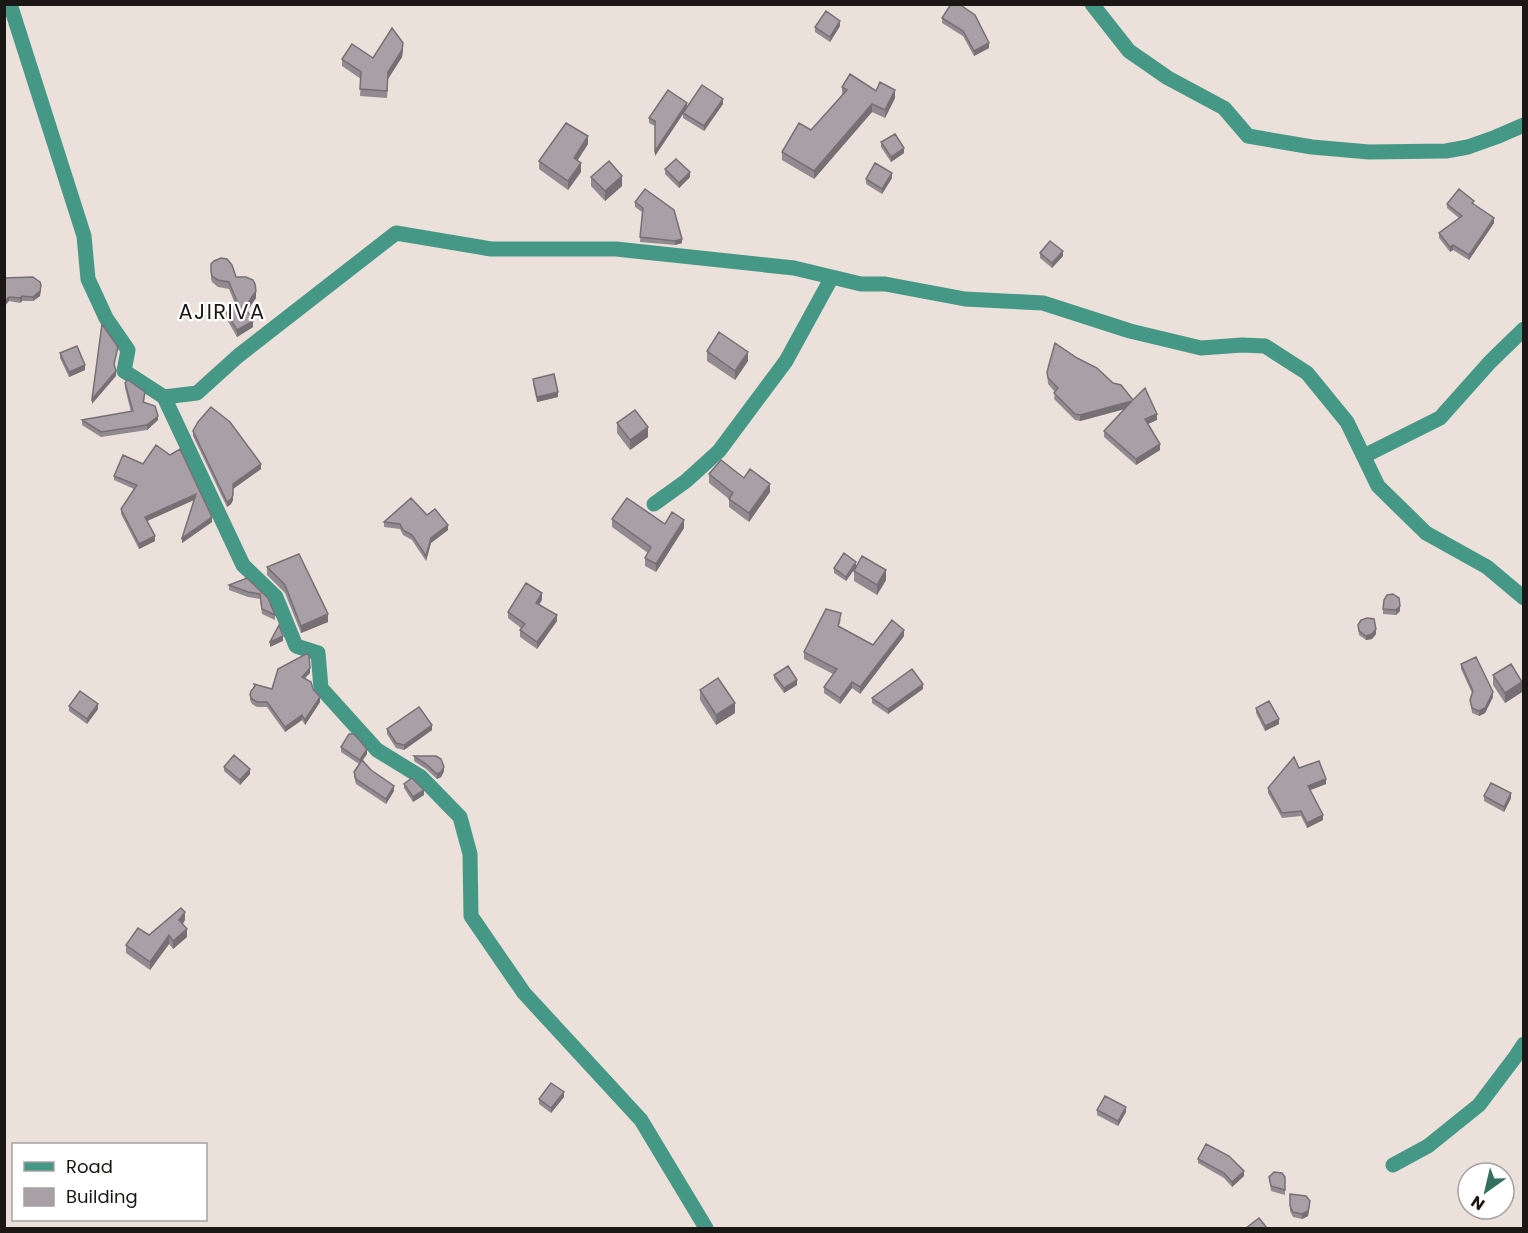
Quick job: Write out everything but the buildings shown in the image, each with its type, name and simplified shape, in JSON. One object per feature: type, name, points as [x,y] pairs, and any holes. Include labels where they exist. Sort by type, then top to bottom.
[{"type":"street","points":[[10,4],[84,236],[88,279],[106,318],[128,350],[124,371],[164,397],[243,565],[276,597],[296,646],[318,652],[321,688],[377,750],[421,777],[460,817],[470,854],[471,916],[524,993],[641,1120],[706,1228]]},
{"type":"street","points":[[1092,4],[1129,51],[1168,78],[1224,108],[1248,136],[1312,147],[1369,152],[1446,151],[1468,147],[1524,125]]},
{"type":"street","points":[[164,397],[197,393],[238,356],[396,233],[491,249],[616,249],[794,268],[861,284],[885,284],[964,299],[1043,303],[1130,331],[1201,348],[1265,346],[1307,373],[1347,422],[1378,486],[1426,533],[1487,567],[1524,598]]},
{"type":"street","points":[[654,504],[686,481],[719,451],[786,361],[832,277]]},
{"type":"street","points":[[1364,456],[1440,418],[1490,362],[1524,329]]},
{"type":"street","points":[[1393,1165],[1428,1146],[1479,1105],[1524,1044]]},
{"type":"district","name":"AJIRIVA","points":[[222,311]]}]
